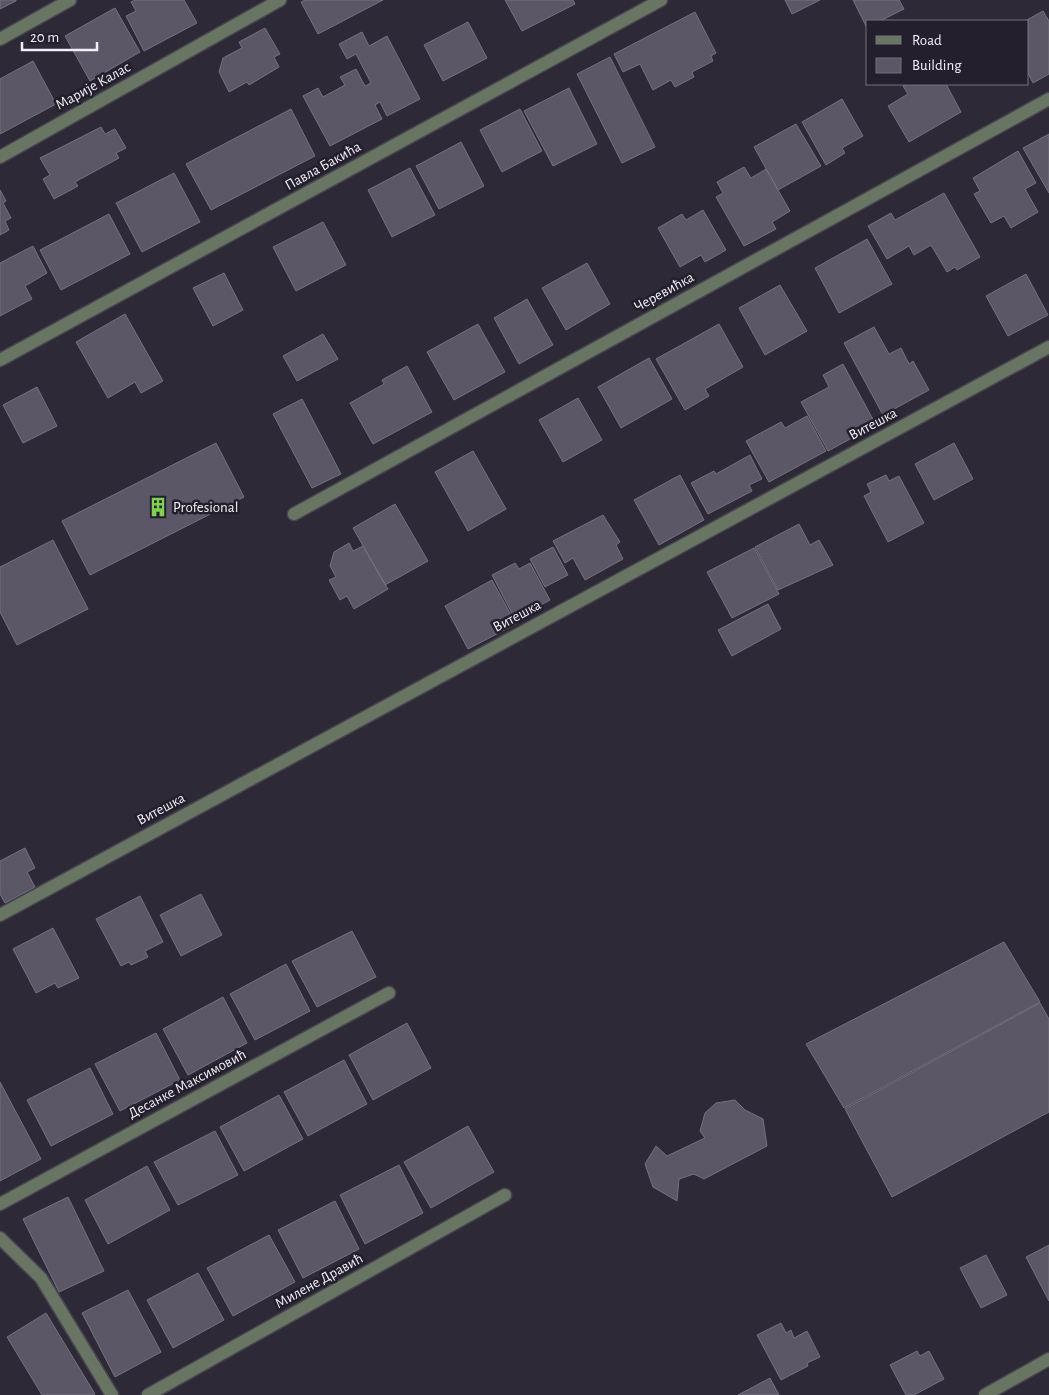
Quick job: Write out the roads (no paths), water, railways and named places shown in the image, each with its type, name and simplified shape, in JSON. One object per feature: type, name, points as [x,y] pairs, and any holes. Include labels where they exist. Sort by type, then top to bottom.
[{"type":"street","points":[[0,39],[70,0]]},
{"type":"street","name":"Марије Калас","points":[[0,157],[280,0]]},
{"type":"street","name":"Павла Бакића","points":[[0,360],[661,0]]},
{"type":"street","name":"Черевићка","points":[[294,514],[1049,99]]},
{"type":"street","name":"Витешка","points":[[0,915],[1049,346]]},
{"type":"street","name":"Десанке Максимовић","points":[[0,1204],[389,993]]},
{"type":"street","name":"Милене Дравић","points":[[148,1395],[505,1196]]},
{"type":"street","points":[[0,1238],[40,1278],[112,1395]]},
{"type":"street","points":[[985,1395],[1049,1359]]},
{"type":"place","name":"Profesional","points":[[158,507]]}]
